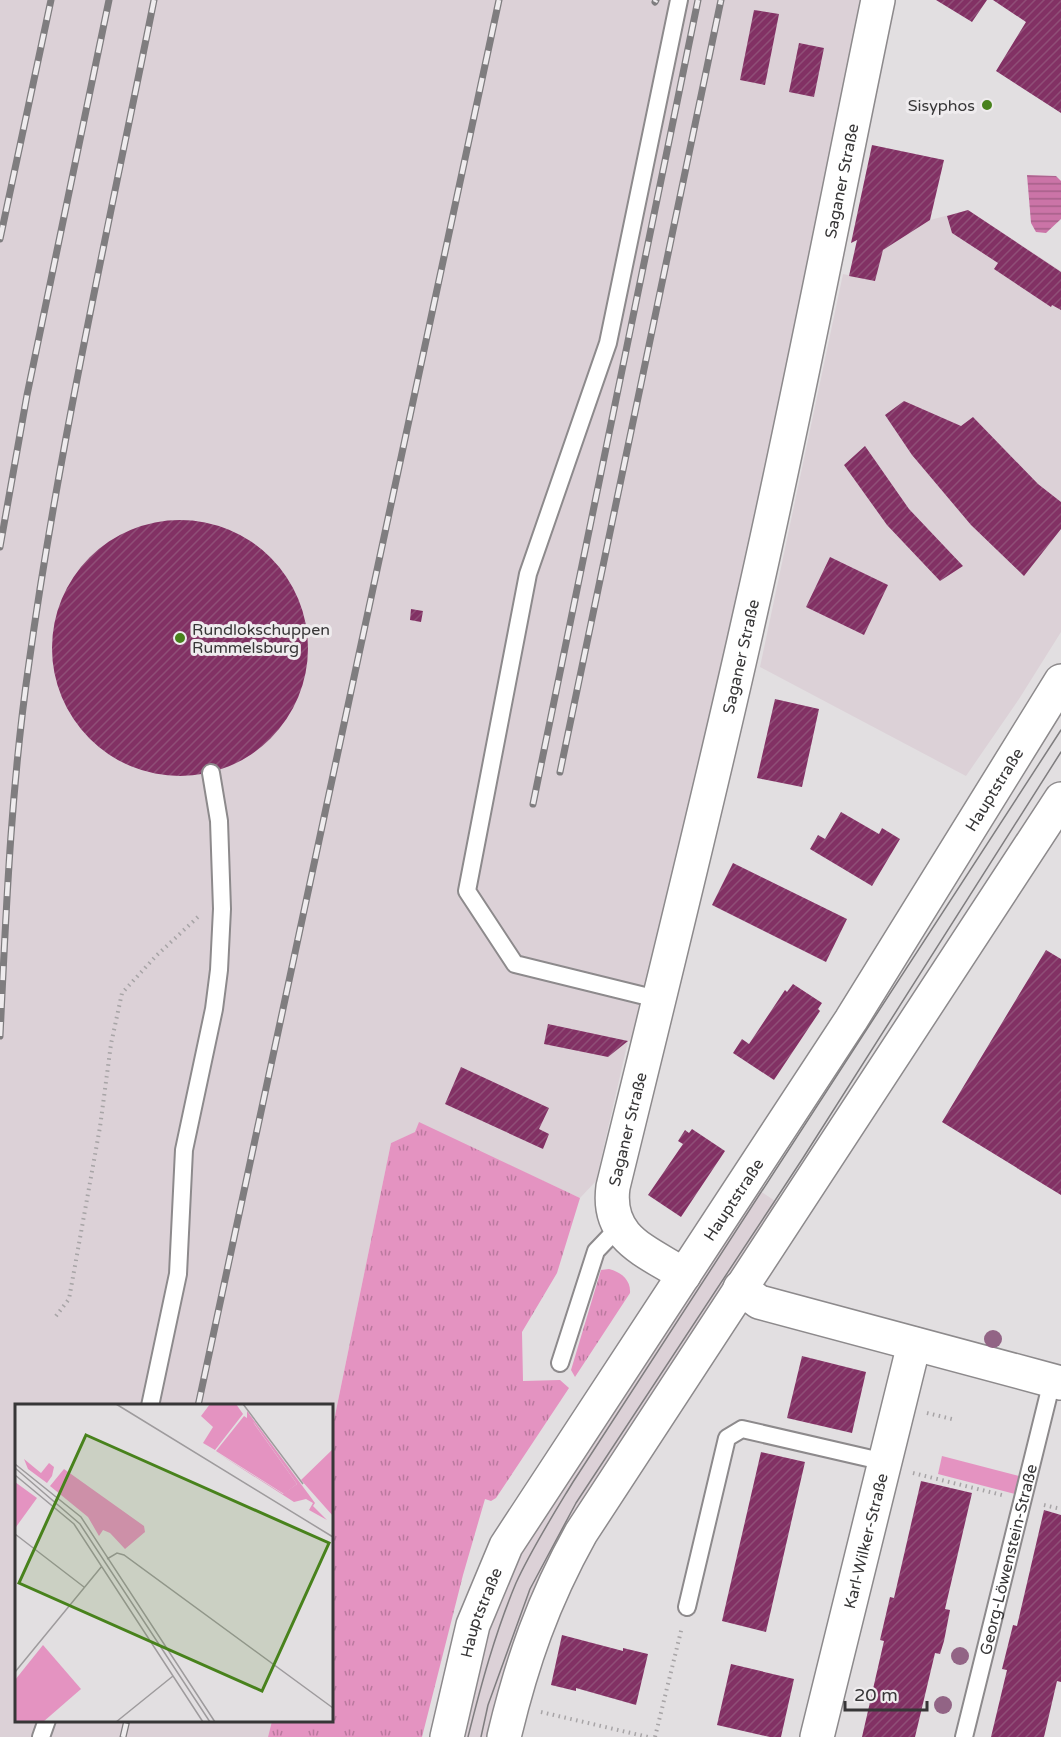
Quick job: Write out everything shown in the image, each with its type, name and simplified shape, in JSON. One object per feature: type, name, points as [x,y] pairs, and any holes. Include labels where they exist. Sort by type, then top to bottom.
[{"type":"main road","name":"Saganer Straße","points":[[618,1228],[613,1218],[610,1202],[613,1187],[657,999],[692,869],[752,607],[878,0]]},
{"type":"main road","name":"Hauptstraße","points":[[447,1737],[474,1625],[506,1546],[851,1020],[1061,681]]},
{"type":"main road","points":[[504,1737],[520,1670],[562,1567],[581,1533],[1061,799]]},
{"type":"main road","points":[[618,1228],[621,1233],[684,1275]]},
{"type":"main road","name":"Georg-Löwenstein-Straße","points":[[740,1288],[759,1302],[1056,1382]]},
{"type":"main road","name":"Karl-Wilker-Straße","points":[[817,1737],[897,1467],[914,1344]]},
{"type":"lane","points":[[657,999],[515,964],[467,891],[528,574],[609,343],[680,0]]},
{"type":"lane","points":[[150,1404],[178,1274],[184,1150],[214,1009],[219,970],[221,883],[219,821],[211,773]]},
{"type":"lane","points":[[560,1363],[596,1251],[618,1228]]},
{"type":"lane","name":"Georg-Löwenstein-Straße","points":[[964,1737],[1021,1500],[1056,1382]]},
{"type":"lane","points":[[687,1606],[727,1438],[742,1429],[897,1467]]},
{"type":"lane","points":[[41,1737],[45,1722]]},
{"type":"path","points":[[56,1316],[69,1299],[122,993],[206,909],[221,883]]},
{"type":"path","points":[[897,1467],[1061,1509]]},
{"type":"path","points":[[655,1737],[687,1606]]},
{"type":"path","points":[[534,1710],[648,1737]]},
{"type":"shaded area","points":[[0,0],[866,0],[639,1044],[628,1041],[596,1181],[580,1198],[419,1123],[416,1132],[391,1143],[333,1425],[333,1404],[15,1404],[15,1722],[272,1722],[268,1737],[0,1737]]},
{"type":"shaded area","points":[[1027,175],[1056,176],[1061,181],[1061,219],[1046,233],[1036,232],[1031,223]]},
{"type":"shaded area","points":[[968,210],[1061,271],[1061,632],[1019,699],[966,776],[760,667],[843,274],[875,281],[883,250],[930,220]]},
{"type":"shaded area","points":[[757,1189],[781,1205],[613,1459],[491,1737],[461,1737],[486,1633],[527,1539]]},
{"type":"green space","points":[[419,1122],[580,1198],[557,1273],[522,1332],[523,1381],[560,1380],[569,1388],[496,1498],[491,1501],[485,1499],[463,1575],[422,1737],[268,1737],[272,1722],[333,1722],[333,1425],[391,1143],[415,1132]]},
{"type":"green space","points":[[609,1269],[624,1277],[629,1284],[630,1293],[575,1377],[571,1370],[601,1270]]},
{"type":"green space","points":[[942,1456],[1019,1476],[1015,1494],[938,1474]]},
{"type":"building","points":[[936,0],[987,0],[972,22]]},
{"type":"building","points":[[993,0],[1061,0],[1061,113],[996,71],[1026,22]]},
{"type":"building","points":[[754,10],[779,14],[765,85],[740,80]]},
{"type":"building","points":[[799,43],[824,48],[814,97],[789,92]]},
{"type":"building","points":[[872,145],[944,160],[930,220],[883,250],[875,281],[849,276],[857,240],[851,243]]},
{"type":"building","points":[[968,210],[1061,272],[1061,310],[1052,305],[1051,307],[994,269],[998,263],[952,233],[947,216]]},
{"type":"building","points":[[904,401],[961,426],[973,417],[1038,484],[1061,502],[1061,529],[1024,576],[971,525],[912,455],[885,415]]},
{"type":"building","points":[[865,446],[909,509],[963,566],[940,581],[887,525],[844,465]]},
{"type":"building","name":"Rundlokschuppen Rummelsburg","points":[[180,520],[217,525],[240,535],[271,557],[293,588],[303,611],[308,648],[303,685],[293,708],[271,739],[240,761],[217,771],[180,776],[143,771],[120,761],[89,739],[67,708],[57,685],[52,648],[57,611],[67,588],[89,557],[120,535],[143,525]]},
{"type":"building","points":[[830,557],[888,585],[864,635],[806,607]]},
{"type":"building","points":[[411,609],[423,611],[421,622],[410,620]]},
{"type":"building","points":[[775,699],[819,709],[802,787],[757,778]]},
{"type":"building","points":[[841,812],[879,834],[882,828],[900,839],[872,886],[810,849],[818,835],[825,839]]},
{"type":"building","points":[[733,863],[847,919],[826,962],[712,905]]},
{"type":"building","points":[[1046,950],[1061,959],[1061,1195],[942,1122]]},
{"type":"building","points":[[793,984],[822,1003],[818,1009],[820,1011],[774,1080],[733,1053],[742,1039],[749,1044],[785,990],[787,992]]},
{"type":"building","points":[[548,1024],[628,1041],[608,1057],[544,1044]]},
{"type":"building","points":[[461,1067],[549,1108],[539,1129],[549,1134],[543,1149],[445,1104]]},
{"type":"building","points":[[692,1129],[725,1151],[681,1217],[648,1195],[683,1144],[678,1141],[685,1130],[689,1133]]},
{"type":"building","points":[[802,1356],[866,1372],[852,1433],[787,1418]]},
{"type":"building","points":[[761,1452],[805,1462],[766,1632],[722,1621]]},
{"type":"building","points":[[921,1481],[972,1493],[945,1609],[950,1610],[944,1641],[940,1654],[935,1653],[915,1737],[862,1737],[884,1641],[880,1640],[890,1597],[894,1598]]},
{"type":"building","points":[[1044,1510],[1061,1515],[1061,1682],[1057,1681],[1044,1737],[991,1737],[1007,1670],[1002,1669],[1013,1625],[1017,1626]]},
{"type":"building","points":[[562,1635],[623,1651],[623,1648],[648,1654],[636,1705],[576,1688],[576,1691],[551,1685]]},
{"type":"building","points":[[731,1664],[794,1679],[781,1737],[770,1737],[717,1725]]},
{"type":"tram line","points":[[468,1737],[501,1621],[516,1583],[543,1532],[573,1482],[1061,730]]},
{"type":"tram line","points":[[481,1737],[488,1705],[530,1589],[576,1503],[803,1158],[1061,752]]},
{"type":"railway","points":[[0,239],[51,0]]},
{"type":"railway","points":[[0,547],[27,395],[109,0]]},
{"type":"railway","points":[[0,1036],[13,803],[41,580],[103,248],[154,0]]},
{"type":"railway","points":[[198,1404],[499,0]]},
{"type":"railway","points":[[533,804],[698,0]]},
{"type":"railway","points":[[560,772],[721,0]]},
{"type":"railway","points":[[123,1737],[127,1722]]},
{"type":"place","name":"Sisyphos","points":[[987,105]]},
{"type":"place","name":"Rundlokschuppen Rummelsburg","points":[[180,638]]}]
